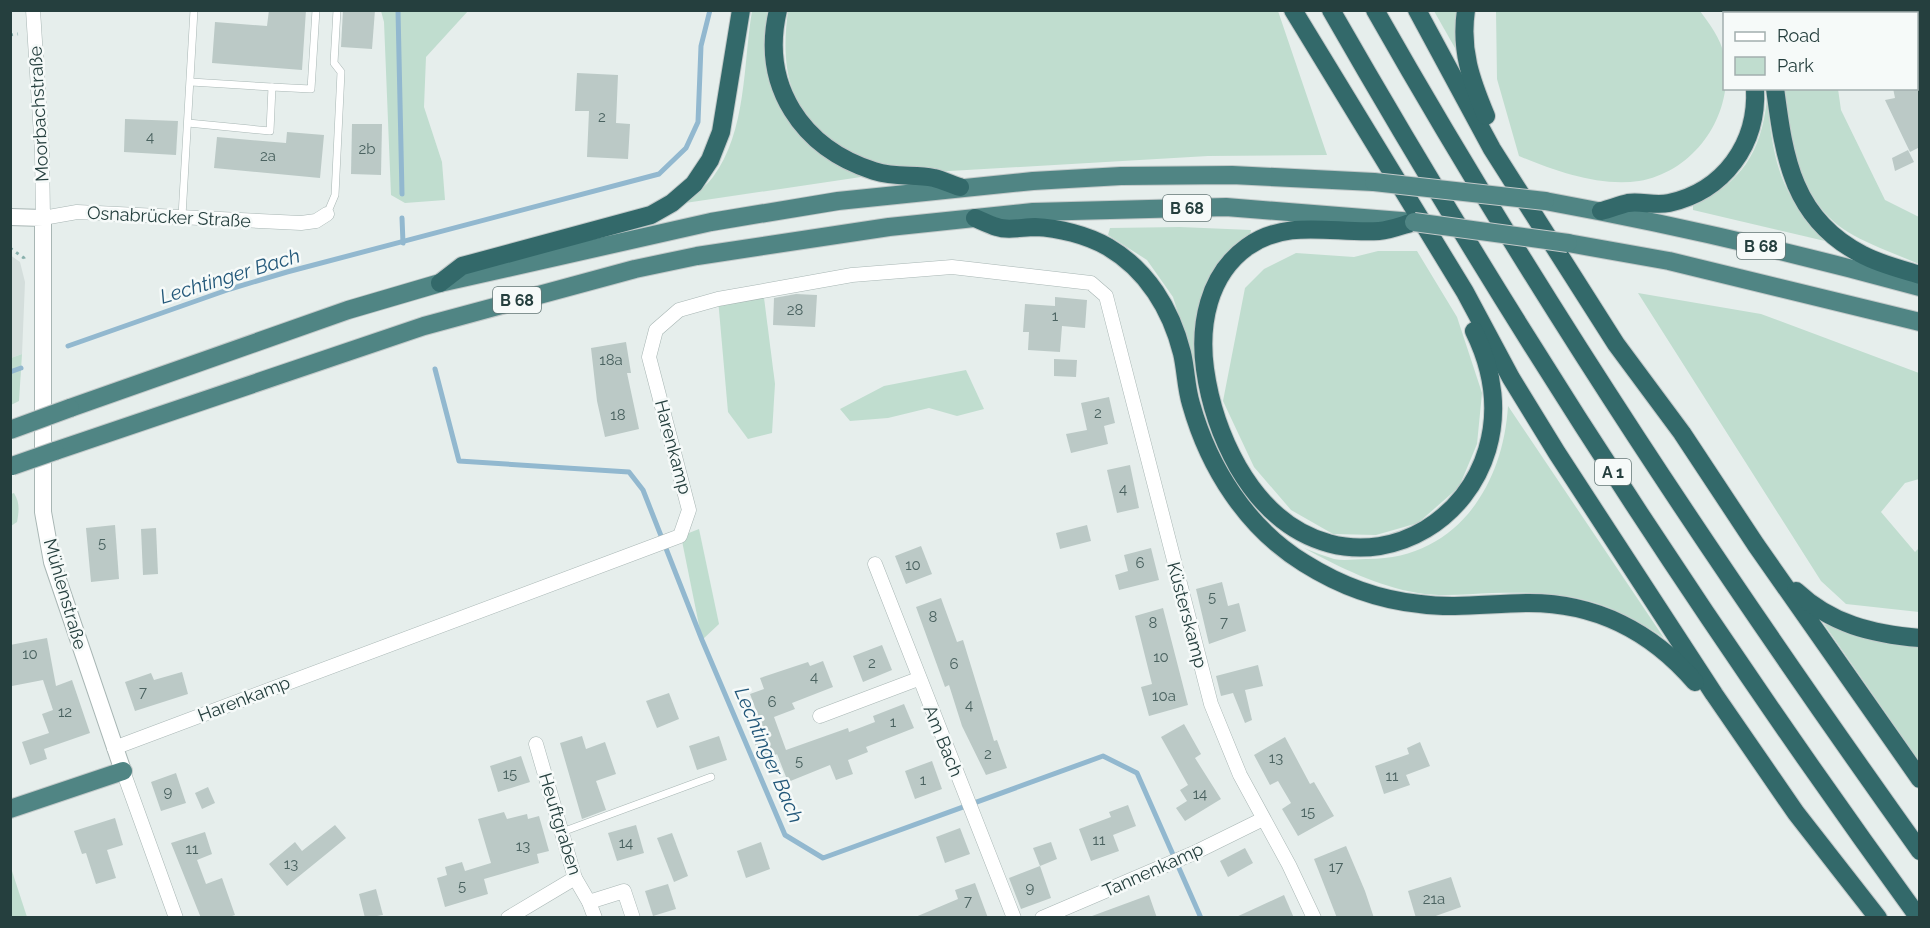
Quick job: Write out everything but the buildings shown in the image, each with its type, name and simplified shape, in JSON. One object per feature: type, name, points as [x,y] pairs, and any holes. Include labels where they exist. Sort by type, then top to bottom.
[{"type":"highway","points":[[440,283],[462,266],[631,221],[672,204],[694,184],[710,160],[721,132],[741,10]]},
{"type":"highway","points":[[778,10],[774,29],[775,64],[783,94],[797,119],[818,142],[844,160],[876,172],[903,178],[933,178],[960,187]]},
{"type":"highway","points":[[1293,10],[1465,292],[1511,378],[1557,453],[1714,694],[1796,813],[1878,918]]},
{"type":"highway","name":"A 1","points":[[1331,10],[1510,312],[1590,437],[1796,744],[1919,918]]},
{"type":"highway","name":"A 1","points":[[1375,10],[1467,167],[1622,414],[1788,663],[1920,851]]},
{"type":"highway","points":[[1417,10],[1492,149],[1616,344],[1682,433],[1773,570],[1920,779]]},
{"type":"highway","points":[[1466,10],[1464,51],[1469,77],[1492,130],[1492,149]]},
{"type":"highway","points":[[1601,212],[1629,203],[1667,204],[1696,195],[1721,178],[1740,155],[1751,131],[1756,106],[1755,90]]},
{"type":"highway","points":[[1775,90],[1783,150],[1791,175],[1804,201],[1821,224],[1842,243],[1864,256],[1920,275]]},
{"type":"highway","name":"B 68","points":[[10,430],[348,310],[440,283],[711,222],[838,201],[960,187],[1132,176],[1232,175],[1374,182],[1545,201],[1821,260],[1920,287]]},
{"type":"highway","name":"B 68","points":[[11,467],[424,326],[635,268],[697,256],[889,227],[1033,212],[1226,207],[1407,221],[1568,243],[1669,261],[1920,322]]},
{"type":"highway","points":[[975,218],[999,228],[1036,227],[1074,233],[1107,247],[1141,272],[1158,294],[1174,325],[1183,354],[1190,402],[1200,434],[1218,471],[1237,501],[1266,533],[1303,562],[1341,583],[1382,598],[1449,607],[1529,603],[1564,606],[1595,613],[1626,625],[1652,640],[1675,659],[1695,683],[1714,694]]},
{"type":"highway","points":[[1407,221],[1381,231],[1306,228],[1276,233],[1247,247],[1226,269],[1210,295],[1203,323],[1203,356],[1209,397],[1221,438],[1246,481],[1272,512],[1301,534],[1309,537],[1335,546],[1372,547],[1404,540],[1430,528],[1471,488],[1485,460],[1492,431],[1493,401],[1489,367],[1467,317],[1465,292]]},
{"type":"highway","points":[[1773,570],[1827,616],[1874,632],[1920,638]]},
{"type":"highway","points":[[10,809],[123,771]]},
{"type":"street","name":"Moorbachstraße","points":[[33,10],[42,151],[43,218]]},
{"type":"street","name":"Osnabrücker Straße","points":[[10,217],[43,218],[77,212],[301,223],[316,221],[327,214]]},
{"type":"street","name":"Mühlenstraße","points":[[43,218],[44,512],[52,562],[114,748],[176,918]]},
{"type":"street","name":"Harenkamp","points":[[114,748],[681,536],[689,510],[649,357],[656,330],[679,310],[764,290],[852,275],[952,267],[1091,283],[1106,296]]},
{"type":"street","name":"Küsterskamp","points":[[1106,296],[1211,704],[1240,775],[1289,865],[1314,918]]},
{"type":"street","name":"Am Bach","points":[[875,564],[918,679],[1014,918]]},
{"type":"street","points":[[820,716],[918,679]]},
{"type":"street","name":"Heuftgraben","points":[[536,744],[575,878],[590,902],[595,918]]},
{"type":"street","name":"Tannenkamp","points":[[1042,918],[1194,854],[1263,819]]},
{"type":"street","points":[[508,918],[575,878]]},
{"type":"street","points":[[590,902],[624,891],[633,918]]},
{"type":"lane","points":[[182,216],[194,10]]},
{"type":"lane","points":[[191,82],[311,89],[316,10]]},
{"type":"lane","points":[[327,214],[335,195],[341,72],[334,63],[337,10]]},
{"type":"lane","points":[[188,123],[270,131],[272,87]]},
{"type":"lane","points":[[562,832],[711,777]]},
{"type":"path","points":[[10,35],[18,34]]},
{"type":"shaded area","points":[[10,255],[20,262],[25,282],[22,354],[11,358]]},
{"type":"green space","points":[[381,11],[468,11],[426,57],[424,107],[442,162],[445,200],[405,203],[391,195],[384,22]]},
{"type":"green space","points":[[752,11],[770,11],[766,57],[820,152],[861,177],[685,203],[713,177],[732,139],[742,97]]},
{"type":"green space","points":[[788,11],[1278,11],[1327,155],[1208,156],[916,173],[873,164],[850,157],[832,148],[806,117],[798,103],[792,89],[786,59]]},
{"type":"green space","points":[[1434,11],[1460,11],[1455,48]]},
{"type":"green space","points":[[1496,11],[1700,11],[1711,26],[1723,52],[1725,90],[1718,117],[1695,152],[1660,175],[1639,181],[1609,182],[1563,172],[1519,156],[1497,79]]},
{"type":"green space","points":[[1784,90],[1838,90],[1841,110],[1885,200],[1919,217],[1919,264],[1848,232],[1831,219],[1818,204],[1808,187],[1794,149]]},
{"type":"green space","points":[[1767,99],[1774,152],[1782,177],[1794,201],[1825,241],[1693,210],[1693,206],[1724,187],[1746,164],[1760,136]]},
{"type":"green space","points":[[1180,227],[1251,230],[1250,236],[1232,249],[1219,263],[1202,293],[1196,328],[1195,368],[1173,297],[1147,260],[1108,235],[1110,228]]},
{"type":"green space","points":[[1378,251],[1417,251],[1457,317],[1482,393],[1477,444],[1459,487],[1418,523],[1376,535],[1333,534],[1291,510],[1254,467],[1223,401],[1245,288],[1264,269],[1296,253],[1354,257]]},
{"type":"green space","points":[[763,290],[775,384],[772,433],[748,439],[728,412],[718,299]]},
{"type":"green space","points":[[1638,293],[1761,314],[1919,373],[1919,479],[1905,483],[1881,512],[1915,552],[1919,548],[1919,612],[1846,604],[1821,581]]},
{"type":"green space","points":[[22,354],[19,401],[11,405],[11,358]]},
{"type":"green space","points":[[966,370],[984,409],[957,416],[929,408],[888,418],[850,421],[840,409],[884,386]]},
{"type":"green space","points":[[1508,406],[1664,638],[1622,613],[1582,599],[1541,593],[1446,595],[1418,593],[1388,586],[1360,575],[1304,548],[1338,560],[1397,556],[1425,547],[1449,532],[1468,513],[1484,490],[1496,464],[1504,436]]},
{"type":"green space","points":[[14,493],[18,504],[18,514],[17,522],[11,526],[11,494]]},
{"type":"green space","points":[[699,529],[719,624],[702,640],[681,536]]},
{"type":"green space","points":[[1824,624],[1887,641],[1919,645],[1919,761]]},
{"type":"green space","points":[[11,868],[27,917],[11,917]]},
{"type":"waterway","points":[[398,10],[402,194]]},
{"type":"waterway","points":[[68,346],[230,289],[287,272],[659,174],[686,148],[698,122],[701,46],[710,10]]},
{"type":"waterway","points":[[402,218],[403,243]]},
{"type":"waterway","name":"Lechtinger Bach","points":[[10,372],[21,368]]},
{"type":"waterway","name":"Lechtinger Bach","points":[[435,369],[459,461],[629,472],[643,490],[702,640],[785,835],[823,858],[1103,756],[1137,773],[1201,918]]}]
